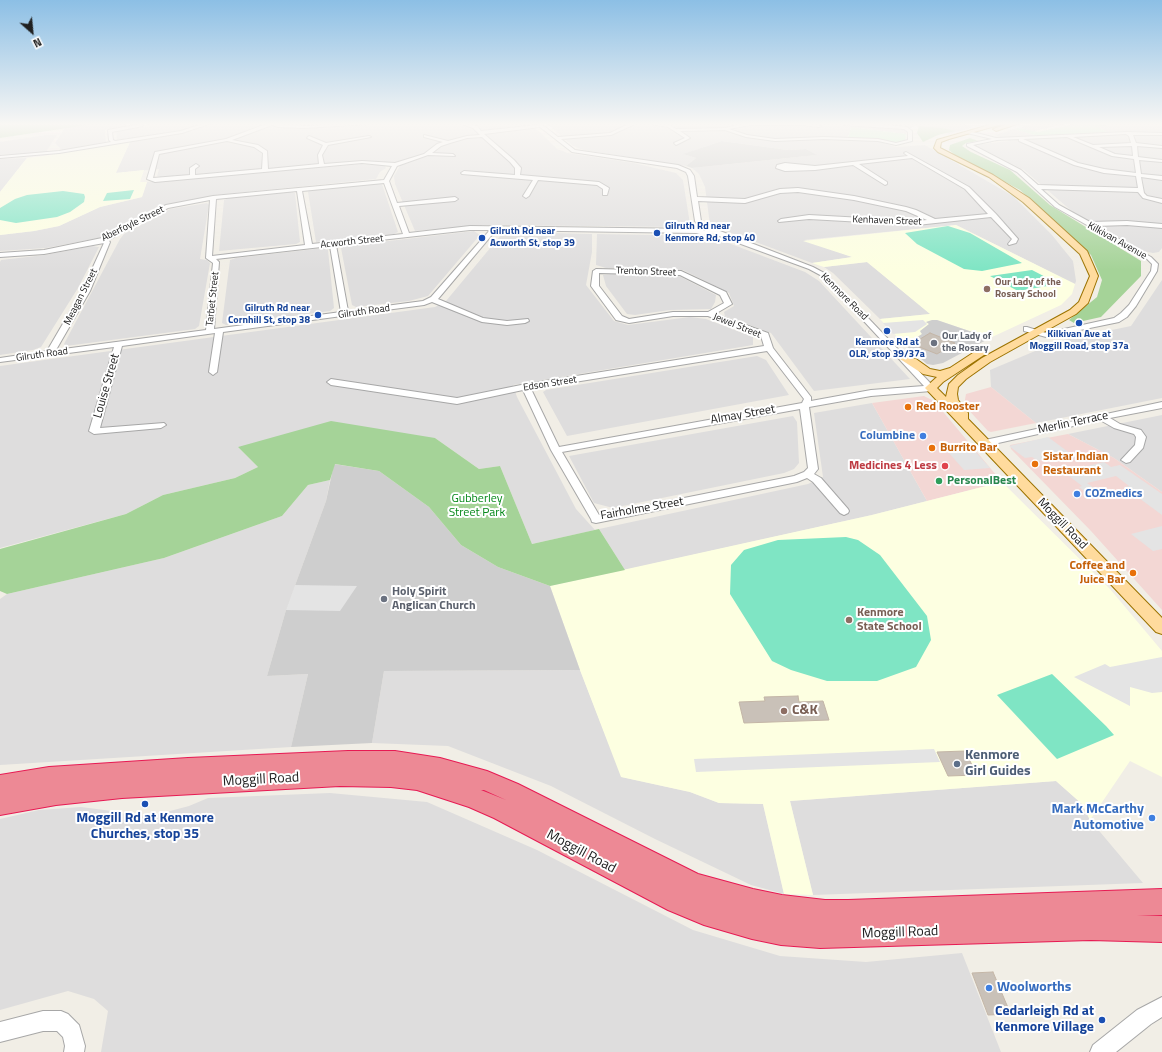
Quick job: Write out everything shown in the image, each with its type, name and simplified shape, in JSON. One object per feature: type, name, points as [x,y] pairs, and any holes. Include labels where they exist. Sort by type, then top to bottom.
[{"type":"highway","name":"Moggill Road","points":[[0,785],[49,777],[188,768],[348,760],[396,761],[440,768],[487,781],[510,790],[666,872],[696,886],[738,898],[782,908],[825,913],[848,913],[1162,902]]},
{"type":"highway","name":"Moggill Road","points":[[0,804],[56,794],[122,788],[340,776],[391,777],[417,780],[473,797],[526,822],[677,901],[711,915],[781,932],[834,935],[1091,927],[1162,929]]},
{"type":"main road","name":"Moggill Road","points":[[983,172],[1010,188],[1026,200],[1084,253],[1094,276],[1083,303],[1072,312],[982,352],[952,370],[931,388],[1162,628]]},
{"type":"main road","name":"Moggill Road","points":[[962,420],[962,413],[952,400],[951,394],[953,386],[968,372],[1031,331]]},
{"type":"main road","points":[[905,359],[912,361],[927,372],[940,374],[952,370]]},
{"type":"main road","points":[[931,388],[943,384],[957,374],[968,372]]},
{"type":"street","points":[[152,172],[151,180],[240,172]]},
{"type":"street","points":[[192,176],[193,172]]},
{"type":"street","points":[[391,172],[386,181],[407,236]]},
{"type":"street","points":[[517,177],[518,172]]},
{"type":"street","points":[[525,322],[482,320],[433,300],[495,228],[699,229],[689,172]]},
{"type":"street","points":[[867,172],[884,183]]},
{"type":"street","points":[[939,172],[967,188],[1015,239],[1011,244]]},
{"type":"street","name":"Kilkivan Avenue","points":[[1020,172],[1057,206],[1148,258],[1155,264],[1154,271],[1132,306],[1124,315],[1116,320],[1056,334],[1046,335],[1031,331]]},
{"type":"street","points":[[1113,172],[1162,178]]},
{"type":"street","points":[[464,173],[588,182],[599,184],[606,188],[605,194]]},
{"type":"street","points":[[1138,175],[1142,195],[1145,198],[1162,201]]},
{"type":"street","points":[[526,196],[536,178]]},
{"type":"street","name":"Aberfoyle Street","points":[[0,255],[44,252],[104,240],[166,207],[213,198],[386,181]]},
{"type":"street","points":[[1036,187],[1140,190]]},
{"type":"street","points":[[300,189],[310,247]]},
{"type":"street","points":[[695,201],[745,201],[780,191],[798,190],[854,198],[906,209],[935,222]]},
{"type":"street","name":"Tarbet Street","points":[[210,332],[216,262],[209,258],[213,198]]},
{"type":"street","points":[[396,204],[455,199]]},
{"type":"street","name":"Kenhaven Street","points":[[781,220],[809,217],[917,223],[994,215]]},
{"type":"street","points":[[1088,224],[1127,223],[1162,226]]},
{"type":"street","name":"Acworth Street","points":[[209,258],[470,228],[495,228]]},
{"type":"street","name":"Kenmore Road","points":[[699,229],[704,233],[711,231],[811,268],[824,275],[931,388]]},
{"type":"street","name":"Meagan Street","points":[[50,353],[86,291],[108,242],[104,240]]},
{"type":"street","points":[[333,244],[345,315]]},
{"type":"street","points":[[1148,258],[1159,257]]},
{"type":"street","name":"Trenton Street","points":[[629,321],[619,318],[595,286],[596,271],[681,273],[723,294],[728,304],[709,314]]},
{"type":"street","points":[[1154,271],[1162,273]]},
{"type":"street","name":"Gilruth Road","points":[[0,360],[418,305],[433,300]]},
{"type":"street","name":"Jewel Street","points":[[629,321],[673,314],[709,314],[765,335],[769,348],[808,399],[806,404]]},
{"type":"street","points":[[213,372],[219,331]]},
{"type":"street","name":"Louise Street","points":[[119,344],[94,431],[161,425]]},
{"type":"street","name":"Edson Street","points":[[331,382],[457,401],[526,387],[769,348]]},
{"type":"street","name":"Fairholme Street","points":[[526,387],[556,450],[596,519],[797,479],[808,474]]},
{"type":"street","name":"Almay Street","points":[[556,450],[871,393],[931,388]]},
{"type":"street","points":[[806,404],[804,407],[813,469],[808,474],[817,480],[844,511]]},
{"type":"street","points":[[1157,406],[1162,413]]},
{"type":"street","name":"Merlin Terrace","points":[[985,443],[1157,406]]},
{"type":"street","points":[[1101,417],[1117,426],[1138,430],[1141,437],[1140,446],[1126,460]]},
{"type":"street","points":[[1100,1052],[1144,1017],[1162,1006]]},
{"type":"street","points":[[0,1032],[43,1021],[61,1021],[72,1032],[75,1046],[74,1052]]},
{"type":"shaded area","points":[[0,172],[16,172],[0,192]]},
{"type":"shaded area","points":[[16,172],[143,172],[140,182],[147,182],[142,197],[100,207],[59,226],[0,235],[0,192]]},
{"type":"shaded area","points":[[158,172],[221,172],[160,177],[157,176]]},
{"type":"shaded area","points":[[264,172],[380,172],[376,179],[216,195],[159,206],[99,238],[46,248],[0,251],[0,235],[59,226],[100,207],[142,197],[147,182]]},
{"type":"shaded area","points":[[396,172],[672,172],[676,173],[683,180],[690,224],[681,227],[489,225],[415,231],[395,184],[394,176]]},
{"type":"shaded area","points":[[697,172],[972,172],[1013,196],[1052,235],[1073,261],[1076,281],[1075,284],[956,225],[804,240],[853,257],[812,263],[710,225],[705,187]]},
{"type":"shaded area","points":[[1026,172],[1162,172],[1162,248],[1159,252],[1153,253],[1143,251],[1074,213]]},
{"type":"shaded area","points":[[382,184],[398,232],[394,234],[316,242],[308,192],[310,190]]},
{"type":"shaded area","points":[[291,192],[295,193],[300,242],[296,244],[219,251],[224,200],[229,198]]},
{"type":"shaded area","points":[[207,203],[209,205],[200,259],[207,260],[210,263],[199,326],[195,329],[66,346],[64,344],[124,234],[170,209]]},
{"type":"shaded area","name":"Our Lady of the Rosary School","points":[[956,225],[1075,284],[1072,294],[1061,305],[990,338],[937,320],[926,322],[929,324],[920,332],[922,334],[905,345],[880,319],[930,314],[867,262],[824,267],[812,263],[852,257],[803,241]]},
{"type":"shaded area","points":[[474,231],[480,235],[428,296],[409,301],[356,307],[352,305],[341,248],[345,246]]},
{"type":"shaded area","points":[[506,232],[592,234],[592,252],[586,285],[614,321],[628,325],[690,317],[706,319],[753,337],[753,345],[513,385],[517,397],[576,509],[595,530],[532,544],[500,466],[479,469],[435,438],[238,447],[258,467],[235,478],[163,495],[126,514],[0,548],[0,366],[435,307],[446,301],[501,235]]},
{"type":"shaded area","points":[[597,234],[710,236],[805,272],[819,281],[910,379],[814,391],[771,333],[725,316],[724,312],[734,306],[729,293],[683,270],[606,268],[596,265]]},
{"type":"shaded area","points":[[92,246],[99,247],[78,288],[41,347],[33,350],[0,355],[1,260],[45,255]]},
{"type":"shaded area","points":[[323,248],[328,250],[334,308],[330,311],[226,325],[222,323],[230,260],[236,258]]},
{"type":"shaded area","points":[[867,262],[931,314],[880,319],[833,273],[824,267]]},
{"type":"shaded area","points":[[603,275],[679,276],[716,295],[715,302],[711,309],[670,310],[635,315],[627,314],[606,286]]},
{"type":"shaded area","points":[[1162,280],[1162,398],[1036,423],[991,387],[990,370],[1059,341],[1131,326]]},
{"type":"shaded area","points":[[923,320],[927,324],[915,332],[893,334],[883,323]]},
{"type":"shaded area","points":[[937,320],[990,338],[943,363],[933,365],[927,364],[905,345],[922,334],[920,331],[929,324],[926,322]]},
{"type":"shaded area","points":[[757,356],[766,360],[789,395],[567,436],[543,392],[546,390]]},
{"type":"shaded area","points":[[991,387],[1036,423],[991,432],[988,431],[964,405],[966,394]]},
{"type":"shaded area","points":[[924,396],[934,401],[1002,482],[927,501],[872,403]]},
{"type":"shaded area","points":[[872,403],[927,501],[872,515],[625,570],[599,529],[808,484],[823,477],[814,413]]},
{"type":"shaded area","points":[[1162,415],[1162,492],[1114,458],[1068,434]]},
{"type":"shaded area","points":[[793,416],[797,422],[799,463],[794,469],[784,473],[613,508],[594,503],[569,456]]},
{"type":"shaded area","points":[[1068,434],[1114,458],[1162,492],[1162,610],[1091,531],[1011,449],[1010,445]]},
{"type":"shaded area","points":[[1048,437],[1071,454],[1038,461],[1032,457],[1025,458],[1009,446]]},
{"type":"shaded area","points":[[973,449],[990,468],[964,470],[948,452]]},
{"type":"shaded area","points":[[1104,462],[1111,467],[1120,465],[1162,494],[1162,515],[1124,487],[1129,486],[1116,476],[1087,483],[1105,496],[1094,499],[1079,487],[1082,486],[1064,472]]},
{"type":"shaded area","points":[[334,464],[379,471],[429,507],[461,545],[498,567],[550,586],[580,670],[384,671],[372,743],[291,747],[308,674],[267,676],[286,610],[326,501]]},
{"type":"shaded area","points":[[330,480],[326,501],[286,610],[267,676],[308,674],[291,747],[0,765],[0,599],[7,594],[164,558],[282,516],[308,485]]},
{"type":"shaded area","name":"Kenmore State School","points":[[1002,482],[1110,589],[1162,651],[1162,777],[1130,761],[1090,820],[1082,804],[1056,781],[790,801],[813,895],[784,894],[763,804],[719,803],[690,792],[621,777],[550,586],[872,515]]},
{"type":"shaded area","points":[[1162,526],[1162,549],[1153,551],[1131,534]]},
{"type":"shaded area","points":[[295,585],[357,586],[340,611],[286,610]]},
{"type":"shaded area","points":[[1162,657],[1162,692],[1152,693],[1130,687],[1130,706],[1074,677],[1105,664],[1110,667]]},
{"type":"shaded area","points":[[580,670],[622,777],[690,792],[719,803],[763,804],[784,894],[751,885],[655,839],[551,786],[448,746],[372,743],[384,671]]},
{"type":"shaded area","points":[[934,749],[940,762],[696,772],[694,759]]},
{"type":"shaded area","points":[[1056,781],[1082,804],[1090,820],[1143,883],[813,895],[790,801]]},
{"type":"shaded area","points":[[330,793],[427,802],[537,850],[693,930],[780,956],[866,962],[962,953],[1001,1052],[101,1052],[108,1011],[94,999],[68,991],[0,1010],[0,819],[39,810],[81,807],[112,811],[133,816],[155,815],[189,806],[208,798]]},
{"type":"green space","points":[[987,172],[1012,172],[1050,205],[1141,261],[1141,276],[1101,317],[1074,323],[1069,320],[1097,297],[1102,280],[1091,255],[1020,190]]},
{"type":"green space","points":[[134,190],[130,199],[103,201],[107,193]]},
{"type":"green space","points":[[63,191],[84,194],[84,202],[70,212],[57,217],[16,223],[0,220],[0,208],[15,199],[27,195]]},
{"type":"green space","points":[[948,226],[970,233],[1022,263],[982,271],[964,269],[917,244],[905,233]]},
{"type":"green space","points":[[1032,270],[1059,284],[1018,291],[990,276]]},
{"type":"green space","name":"Gubberley Street Park","points":[[331,421],[435,438],[479,469],[500,466],[532,544],[599,529],[625,570],[550,586],[498,567],[461,545],[429,507],[379,471],[335,464],[330,480],[308,485],[282,516],[164,558],[7,594],[0,591],[0,549],[126,514],[163,495],[235,478],[258,467],[238,447]]},
{"type":"green space","points":[[846,537],[858,540],[880,555],[927,616],[931,640],[916,667],[877,681],[827,681],[791,670],[772,661],[730,594],[731,565],[744,550],[778,540]]},
{"type":"green space","points":[[1052,674],[1114,735],[1057,759],[997,695]]},
{"type":"building","name":"Our Lady of the Rosary","points":[[930,333],[955,343],[937,354],[912,344]]},
{"type":"building","name":"C&K","points":[[798,696],[799,702],[823,701],[829,720],[744,723],[739,702],[765,701],[764,697]]},
{"type":"building","name":"Kenmore Girl Guides","points":[[965,751],[977,775],[948,776],[937,752]]},
{"type":"building","name":"Woolworths","points":[[993,972],[1011,1014],[988,1015],[972,973]]},
{"type":"place","name":"Gilruth Rd near Kenmore Rd, stop 40","points":[[657,233]]},
{"type":"place","name":"Gilruth Rd near Acworth St, stop 39","points":[[482,238]]},
{"type":"place","name":"Our Lady of the Rosary School","points":[[987,289]]},
{"type":"place","name":"Gilruth Rd near Cornhill St, stop 38","points":[[318,315]]},
{"type":"place","name":"Kilkivan Ave at Moggill Road, stop 37a","points":[[1079,323]]},
{"type":"place","name":"Kenmore Rd at OLR, stop 39/37a","points":[[887,331]]},
{"type":"place","name":"Our Lady of the Rosary","points":[[934,343]]},
{"type":"place","name":"Red Rooster","points":[[908,407]]},
{"type":"place","name":"Columbine","points":[[923,436]]},
{"type":"place","name":"Burrito Bar","points":[[932,448]]},
{"type":"place","name":"Sistar Indian Restaurant","points":[[1035,464]]},
{"type":"place","name":"Medicines 4 Less","points":[[945,466]]},
{"type":"place","name":"PersonalBest","points":[[939,481]]},
{"type":"place","name":"COZmedics","points":[[1077,494]]},
{"type":"place","name":"Coffee and Juice Bar","points":[[1133,573]]},
{"type":"place","name":"Holy Spirit Anglican Church","points":[[384,599]]},
{"type":"place","name":"Kenmore State School","points":[[849,620]]},
{"type":"place","name":"C&K","points":[[784,711]]},
{"type":"place","name":"Kenmore Girl Guides","points":[[957,764]]},
{"type":"place","name":"Moggill Rd at Kenmore Churches, stop 35","points":[[145,804]]},
{"type":"place","name":"Mark McCarthy Automotive","points":[[1152,818]]},
{"type":"place","name":"Woolworths","points":[[989,988]]},
{"type":"place","name":"Cedarleigh Rd at Kenmore Village","points":[[1102,1020]]}]
